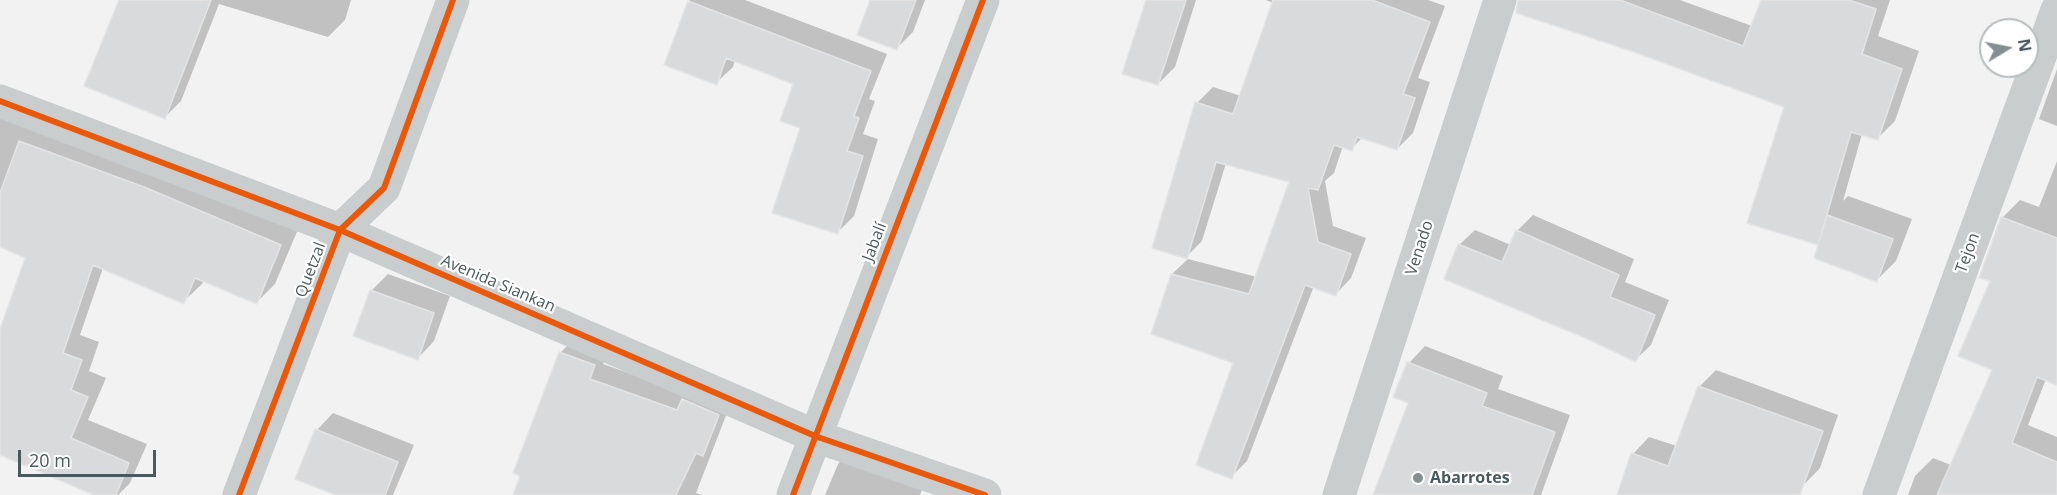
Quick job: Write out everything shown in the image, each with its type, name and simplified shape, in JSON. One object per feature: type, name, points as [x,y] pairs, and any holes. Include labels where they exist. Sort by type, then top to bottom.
[{"type":"street","name":"Quetzal","points":[[239,495],[340,231],[384,188],[453,0]]},
{"type":"street","name":"Jabalí","points":[[793,495],[983,0]]},
{"type":"street","name":"Venado","points":[[1339,495],[1500,0]]},
{"type":"street","name":"Tejon","points":[[1879,495],[2057,10]]},
{"type":"street","name":"Avenida Siankan","points":[[0,101],[340,231],[815,436],[985,495]]},
{"type":"building","points":[[119,0],[211,0],[165,119],[84,86]]},
{"type":"building","points":[[870,0],[916,0],[897,50],[857,35]]},
{"type":"building","points":[[1146,0],[1186,0],[1158,85],[1122,74]]},
{"type":"building","points":[[1273,0],[1372,0],[1430,22],[1403,94],[1415,98],[1397,150],[1357,137],[1352,151],[1334,145],[1318,190],[1308,188],[1318,242],[1351,254],[1336,296],[1305,285],[1232,479],[1196,465],[1233,363],[1151,334],[1171,274],[1249,294],[1289,182],[1216,162],[1187,259],[1152,248],[1195,102],[1233,114]]},
{"type":"building","points":[[1518,0],[1620,0],[1743,46],[1761,0],[1849,0],[1876,9],[1862,54],[1902,69],[1878,140],[1851,132],[1818,245],[1747,223],[1784,107],[1631,51],[1516,13]]},
{"type":"building","points":[[688,1],[871,71],[854,116],[859,118],[847,151],[863,156],[838,234],[772,213],[800,128],[780,121],[793,84],[726,58],[717,85],[664,65]]},
{"type":"building","points":[[19,141],[144,187],[281,245],[257,304],[195,278],[184,304],[93,265],[63,353],[82,360],[71,390],[88,397],[71,438],[129,463],[116,495],[94,495],[0,455],[0,329],[25,258],[0,247],[0,193]]},
{"type":"building","points":[[1827,215],[1893,239],[1877,282],[1814,258]]},
{"type":"building","points":[[2001,217],[2057,238],[2057,385],[2037,377],[2012,443],[2057,462],[2057,495],[1937,495],[1992,370],[1958,356],[1990,281],[1979,278]]},
{"type":"building","points":[[1516,230],[1619,275],[1610,297],[1655,315],[1636,362],[1592,341],[1444,279],[1458,244],[1502,262]]},
{"type":"building","points":[[370,290],[434,313],[418,360],[353,336]]},
{"type":"building","points":[[559,352],[595,365],[590,379],[677,410],[682,399],[719,415],[703,456],[696,453],[676,495],[513,495],[520,476],[513,473]]},
{"type":"building","points":[[1407,362],[1487,393],[1482,406],[1555,432],[1532,495],[1373,495],[1408,403],[1393,397]]},
{"type":"building","points":[[1698,386],[1823,431],[1800,495],[1617,495],[1631,453],[1668,466]]},
{"type":"building","points":[[315,429],[398,462],[385,495],[336,495],[295,479]]},
{"type":"cycle path","points":[[239,495],[340,230],[384,188],[453,0]]},
{"type":"cycle path","points":[[793,495],[983,0]]},
{"type":"cycle path","points":[[0,101],[340,230],[815,436],[985,495]]},
{"type":"place","name":"Abarrotes","points":[[1418,478]]}]
